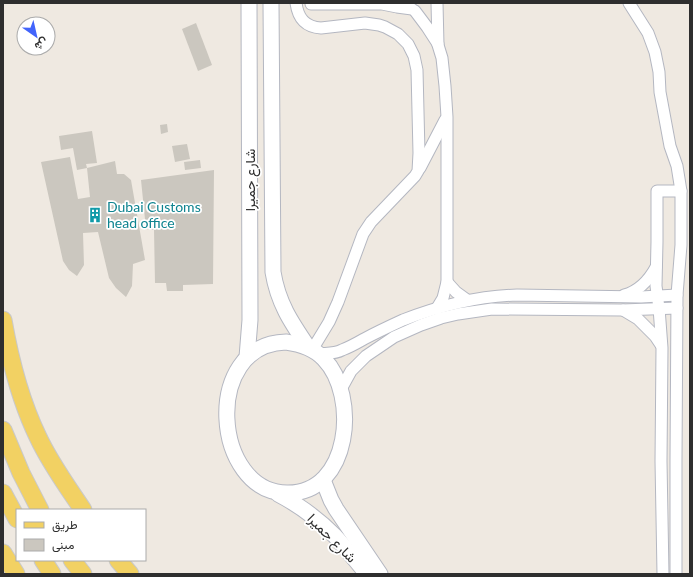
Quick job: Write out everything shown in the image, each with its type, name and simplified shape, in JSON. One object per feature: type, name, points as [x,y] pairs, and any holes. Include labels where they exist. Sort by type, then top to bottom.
[{"type":"main road","points":[[3,320],[20,393],[59,486],[71,509]]},
{"type":"main road","points":[[3,430],[21,473],[39,509]]},
{"type":"main road","points":[[46,453],[82,509]]},
{"type":"main road","points":[[3,493],[16,517]]},
{"type":"main road","points":[[44,561],[52,574]]},
{"type":"main road","points":[[73,561],[83,574]]},
{"type":"main road","points":[[107,561],[118,574]]},
{"type":"main road","points":[[119,561],[130,574]]},
{"type":"street","name":"شارع جميرا","points":[[247,357],[250,333],[249,3]]},
{"type":"street","name":"شارع جميرا","points":[[271,3],[273,272],[281,303],[286,313],[313,350]]},
{"type":"street","points":[[296,3],[300,18],[311,27],[320,28],[365,24],[379,25],[398,34],[408,44],[414,56],[417,70],[418,171]]},
{"type":"street","points":[[312,4],[384,4],[412,8],[419,12],[426,12],[433,8],[436,3]]},
{"type":"street","points":[[436,3],[438,45]]},
{"type":"street","points":[[629,3],[646,29],[655,52],[659,72],[660,92],[670,146],[677,166],[681,191],[681,245],[677,295],[676,574]]},
{"type":"street","points":[[412,8],[427,27],[438,45],[444,72],[446,118],[447,282],[443,298],[437,308]]},
{"type":"street","points":[[313,350],[336,307],[363,234],[371,222],[415,176],[424,162],[446,118]]},
{"type":"street","points":[[663,574],[661,461],[662,348],[656,286],[658,242],[657,191],[681,191]]},
{"type":"street","points":[[618,297],[637,290],[651,276],[656,266]]},
{"type":"street","points":[[447,282],[456,292],[467,300]]},
{"type":"street","points":[[313,350],[324,358],[338,382],[344,412],[342,444],[336,462],[323,480],[311,488],[297,492],[275,492],[260,486],[248,476],[235,456],[227,426],[230,388],[236,371],[247,357],[261,347],[276,343],[293,343],[330,354],[342,351],[404,320],[437,308],[467,300],[499,295],[618,297],[677,295]]},
{"type":"street","points":[[340,391],[352,371],[366,356],[394,337],[441,318],[492,309],[622,310],[677,308]]},
{"type":"street","points":[[622,310],[638,318],[655,336],[662,348]]},
{"type":"street","name":"شارع جميرا","points":[[323,480],[336,509],[380,574]]},
{"type":"street","name":"شارع جميرا","points":[[275,492],[301,507],[324,526],[345,547],[366,574]]},
{"type":"building","points":[[196,23],[212,65],[198,71],[182,29]]},
{"type":"building","points":[[167,124],[168,132],[161,134],[160,125]]},
{"type":"building","points":[[92,131],[97,163],[86,164],[87,168],[77,170],[73,148],[61,150],[59,136]]},
{"type":"building","points":[[187,144],[190,159],[175,162],[172,146]]},
{"type":"building","name":"Dubai Customs head office","points":[[70,157],[78,199],[90,197],[87,168],[115,161],[117,174],[124,174],[131,180],[145,260],[133,264],[132,286],[126,297],[116,288],[109,278],[98,232],[83,233],[84,265],[77,276],[69,270],[63,261],[41,162]]},
{"type":"building","points":[[200,160],[201,168],[185,170],[184,162]]},
{"type":"building","points":[[214,170],[213,284],[183,285],[183,291],[167,291],[166,283],[155,283],[154,230],[146,229],[141,180]]},
{"type":"place","name":"Dubai Customs head office","points":[[95,215]]}]
